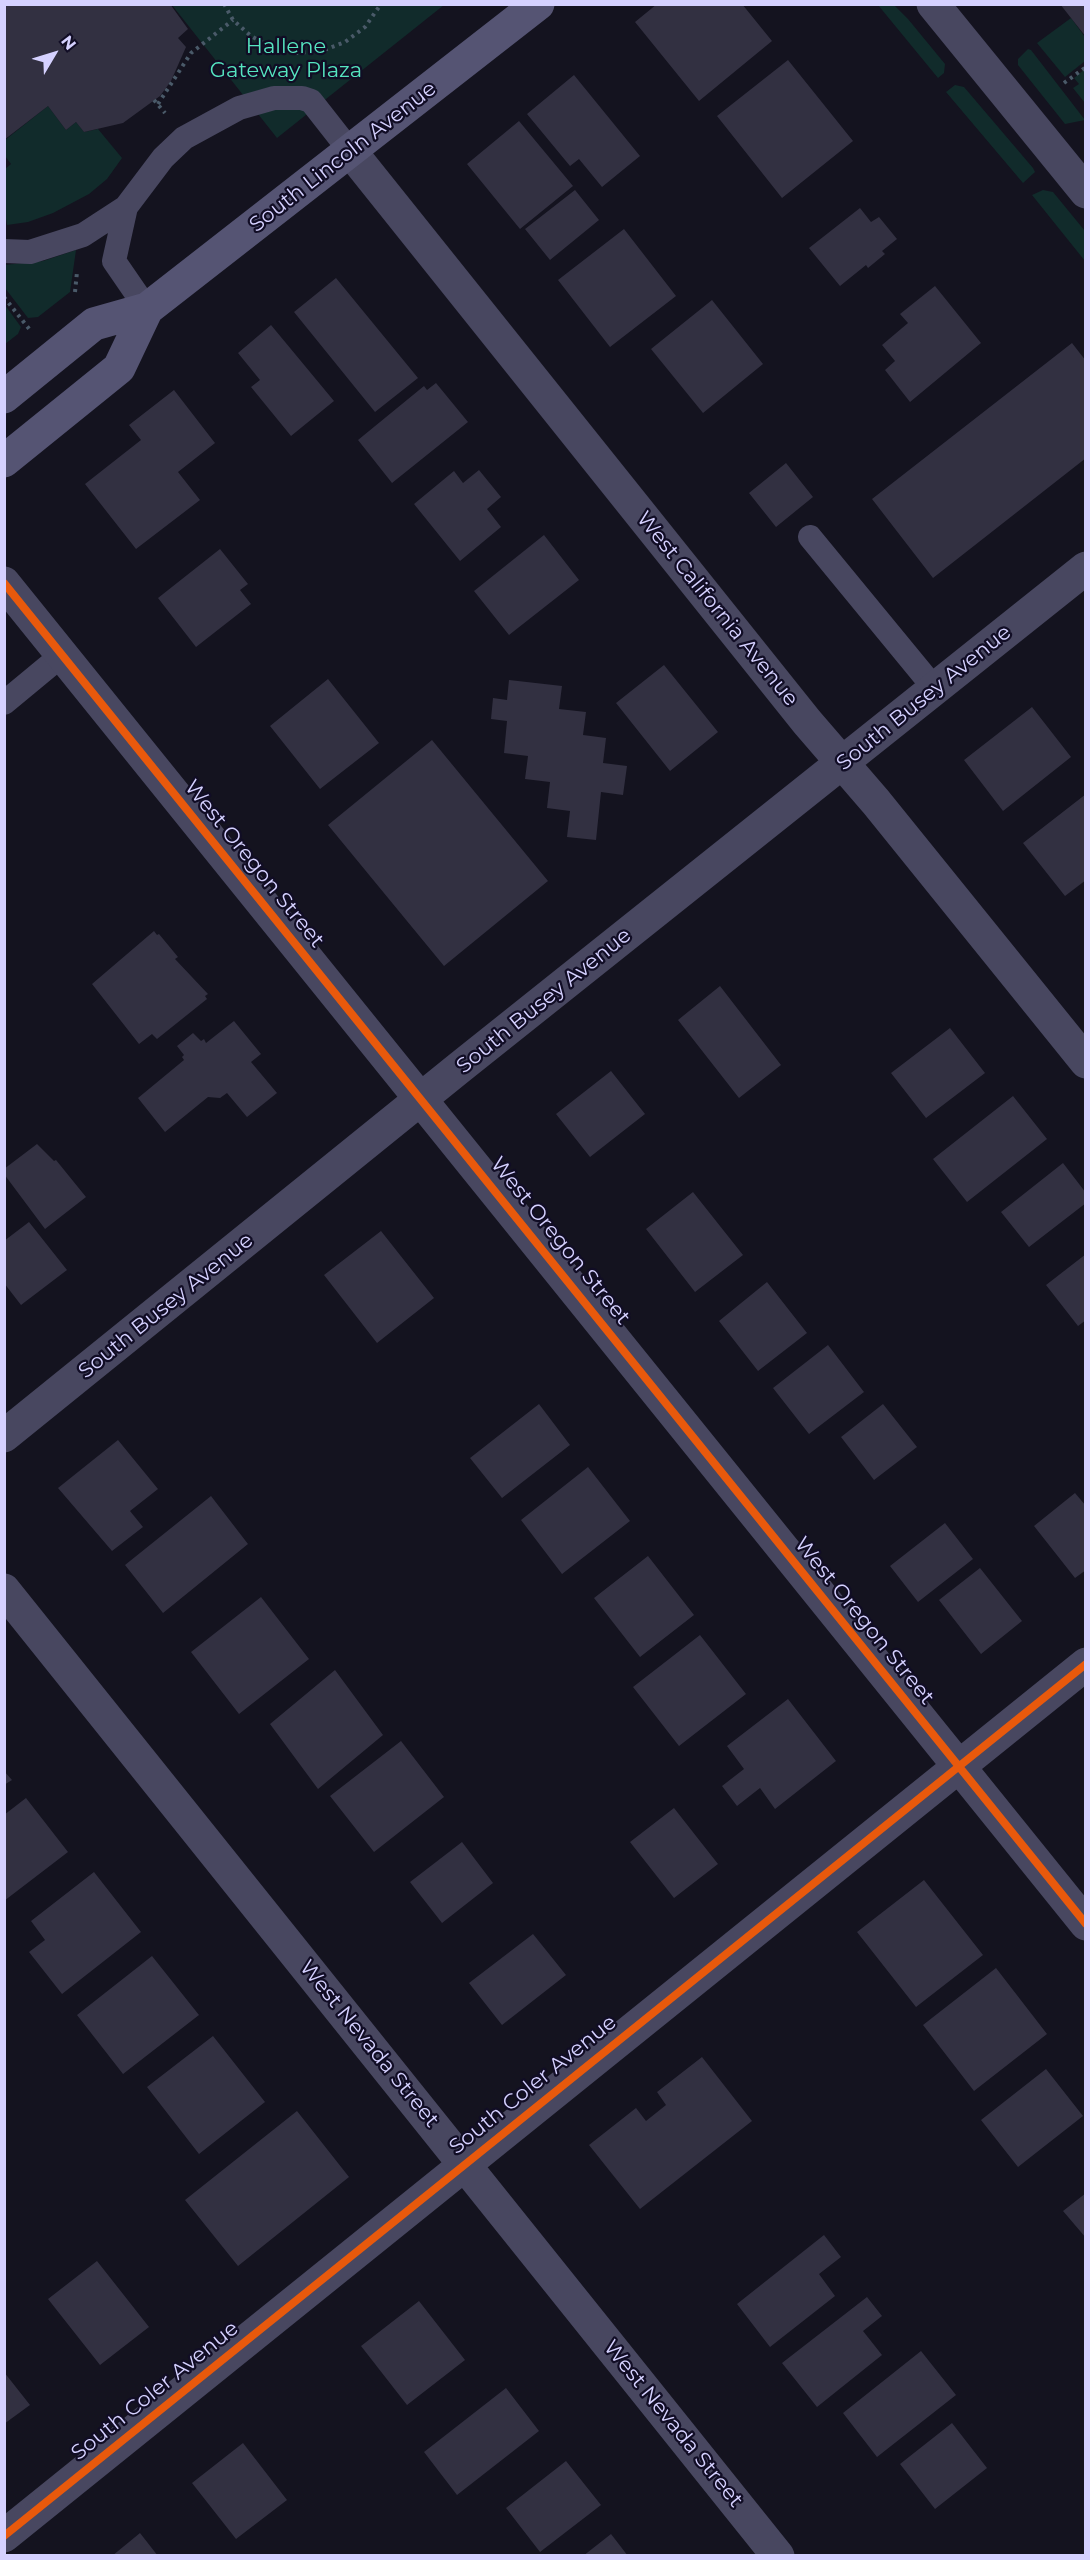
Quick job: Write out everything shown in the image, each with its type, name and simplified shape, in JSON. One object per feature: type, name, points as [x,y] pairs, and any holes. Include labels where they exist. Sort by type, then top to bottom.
[{"type":"main road","name":"South Lincoln Avenue","points":[[4,397],[94,324],[147,309],[538,4]]},
{"type":"main road","name":"South Lincoln Avenue","points":[[4,461],[120,368],[147,309]]},
{"type":"street","points":[[933,4],[1086,192]]},
{"type":"street","name":"West California Avenue","points":[[351,152],[842,763],[1086,1062]]},
{"type":"street","name":"South Busey Avenue","points":[[4,1436],[1086,568]]},
{"type":"street","name":"West Oregon Street","points":[[4,583],[578,1291],[1086,1924]]},
{"type":"street","name":"West Nevada Street","points":[[4,1590],[778,2556]]},
{"type":"street","name":"South Coler Avenue","points":[[4,2536],[1086,1664]]},
{"type":"lane","points":[[4,251],[30,252],[83,235],[126,207],[163,158],[184,138],[240,108],[274,98],[302,98],[311,101],[351,152]]},
{"type":"lane","points":[[126,207],[114,261],[147,309]]},
{"type":"lane","points":[[810,537],[935,689]]},
{"type":"lane","points":[[4,703],[62,655]]},
{"type":"path","points":[[224,4],[233,20],[251,36],[273,48],[297,53],[322,51],[345,42],[365,27],[381,4]]},
{"type":"path","points":[[167,116],[156,102],[191,53],[233,20]]},
{"type":"path","points":[[1064,83],[1086,67]]},
{"type":"path","points":[[4,297],[30,330]]},
{"type":"green space","name":"Hallene Gateway Plaza","points":[[172,5],[444,5],[277,138]]},
{"type":"green space","points":[[878,5],[894,5],[908,19],[945,64],[944,73],[938,78]]},
{"type":"green space","points":[[1071,18],[1085,37],[1085,61],[1065,77],[1037,43]]},
{"type":"green space","points":[[1028,49],[1085,120],[1065,124],[1018,65],[1018,59]]},
{"type":"green space","points":[[1085,69],[1085,103],[1073,88],[1079,84],[1074,78]]},
{"type":"green space","points":[[955,85],[964,87],[1033,168],[1035,172],[1023,183],[946,92]]},
{"type":"green space","points":[[48,106],[66,130],[76,122],[84,132],[98,129],[122,158],[107,179],[89,194],[53,213],[28,222],[7,225],[5,169],[11,164],[5,156],[5,140]]},
{"type":"green space","points":[[1043,190],[1053,192],[1085,231],[1085,261],[1032,195]]},
{"type":"green space","points":[[76,250],[70,292],[38,317],[28,318],[5,288],[4,265],[43,261]]},
{"type":"green space","points":[[5,305],[21,327],[18,334],[5,344]]},
{"type":"building","points":[[4,4],[170,4],[188,29],[178,38],[186,47],[171,81],[160,96],[123,123],[84,132],[76,122],[66,130],[48,106],[4,140]]},
{"type":"building","points":[[657,4],[742,4],[772,41],[699,101],[635,22]]},
{"type":"building","points":[[1060,4],[1086,4],[1086,37],[1071,18]]},
{"type":"building","points":[[788,60],[853,141],[782,198],[717,116]]},
{"type":"building","points":[[574,75],[640,156],[602,187],[579,159],[570,166],[527,114]]},
{"type":"building","points":[[519,121],[573,186],[520,229],[467,164]]},
{"type":"building","points":[[575,190],[599,220],[550,260],[525,229]]},
{"type":"building","points":[[860,208],[871,222],[879,217],[897,239],[882,251],[885,254],[868,268],[866,265],[840,286],[809,248]]},
{"type":"building","points":[[624,229],[676,296],[610,347],[558,280]]},
{"type":"building","points":[[336,278],[418,378],[375,412],[294,312]]},
{"type":"building","points":[[935,286],[981,343],[910,402],[885,370],[895,361],[882,345],[908,323],[900,314]]},
{"type":"building","points":[[712,300],[763,364],[703,413],[651,349]]},
{"type":"building","points":[[271,325],[334,401],[291,436],[251,387],[260,380],[238,353]]},
{"type":"building","points":[[1072,343],[1086,361],[1086,458],[933,578],[872,499]]},
{"type":"building","points":[[436,383],[468,422],[392,483],[358,440],[424,386],[427,390]]},
{"type":"building","points":[[174,390],[215,443],[178,472],[200,500],[136,549],[85,484],[141,440],[129,425]]},
{"type":"building","points":[[786,463],[813,497],[776,527],[749,493]]},
{"type":"building","points":[[479,470],[501,497],[487,509],[501,527],[460,561],[414,504],[454,471],[463,483]]},
{"type":"building","points":[[544,535],[579,580],[509,635],[474,591]]},
{"type":"building","points":[[220,549],[248,584],[240,590],[251,604],[196,647],[158,598]]},
{"type":"building","points":[[664,665],[718,732],[670,771],[616,703]]},
{"type":"building","points":[[328,679],[379,743],[320,789],[270,726]]},
{"type":"building","points":[[509,680],[562,686],[559,709],[586,712],[583,735],[606,738],[603,763],[627,766],[623,795],[601,792],[596,840],[567,837],[570,811],[547,808],[550,782],[525,779],[528,756],[504,753],[507,721],[491,719],[493,698],[507,700]]},
{"type":"building","points":[[1032,707],[1071,757],[1003,811],[964,760]]},
{"type":"building","points":[[432,740],[548,881],[444,966],[328,825]]},
{"type":"building","points":[[1086,794],[1086,880],[1065,896],[1023,843]]},
{"type":"building","points":[[154,931],[178,957],[175,959],[208,994],[205,996],[207,999],[157,1039],[152,1034],[139,1044],[92,984]]},
{"type":"building","points":[[720,986],[781,1065],[739,1098],[678,1020]]},
{"type":"building","points":[[234,1021],[261,1054],[251,1062],[277,1093],[247,1117],[227,1093],[220,1098],[208,1097],[165,1132],[138,1098],[184,1060],[182,1057],[184,1055],[177,1046],[193,1033],[201,1041],[204,1039],[206,1043]]},
{"type":"building","points":[[950,1028],[985,1073],[926,1118],[891,1073]]},
{"type":"building","points":[[611,1071],[645,1114],[590,1157],[556,1114]]},
{"type":"building","points":[[1013,1096],[1047,1139],[967,1202],[933,1159]]},
{"type":"building","points":[[37,1144],[54,1161],[56,1160],[86,1197],[45,1229],[4,1174],[4,1169]]},
{"type":"building","points":[[1063,1163],[1086,1193],[1086,1203],[1029,1247],[1001,1212]]},
{"type":"building","points":[[693,1192],[743,1255],[695,1292],[646,1229]]},
{"type":"building","points":[[29,1222],[67,1270],[21,1305],[4,1283],[4,1241]]},
{"type":"building","points":[[381,1231],[434,1298],[377,1343],[324,1275]]},
{"type":"building","points":[[1086,1254],[1086,1320],[1078,1326],[1046,1285]]},
{"type":"building","points":[[767,1282],[807,1333],[758,1371],[719,1321]]},
{"type":"building","points":[[828,1345],[864,1392],[809,1434],[773,1388]]},
{"type":"building","points":[[539,1404],[570,1445],[502,1498],[470,1458]]},
{"type":"building","points":[[883,1404],[917,1447],[874,1480],[841,1437]]},
{"type":"building","points":[[118,1440],[158,1489],[130,1511],[143,1527],[112,1551],[58,1488]]},
{"type":"building","points":[[588,1467],[630,1521],[562,1574],[521,1520]]},
{"type":"building","points":[[1075,1493],[1086,1506],[1086,1570],[1075,1578],[1034,1526]]},
{"type":"building","points":[[211,1496],[248,1544],[163,1613],[125,1565]]},
{"type":"building","points":[[945,1523],[973,1559],[918,1602],[890,1566]]},
{"type":"building","points":[[648,1556],[694,1615],[640,1657],[594,1598]]},
{"type":"building","points":[[980,1568],[1022,1621],[981,1654],[939,1600]]},
{"type":"building","points":[[261,1597],[309,1659],[239,1714],[191,1652]]},
{"type":"building","points":[[700,1635],[746,1694],[679,1746],[633,1687]]},
{"type":"building","points":[[335,1670],[383,1735],[318,1789],[270,1724]]},
{"type":"building","points":[[788,1699],[836,1761],[775,1809],[760,1788],[737,1806],[722,1786],[744,1769],[727,1746]]},
{"type":"building","points":[[401,1741],[444,1797],[374,1852],[330,1796]]},
{"type":"building","points":[[4,1771],[12,1780],[4,1785]]},
{"type":"building","points":[[26,1798],[68,1852],[4,1901],[4,1815]]},
{"type":"building","points":[[674,1808],[718,1864],[674,1898],[630,1842]]},
{"type":"building","points":[[462,1842],[493,1883],[442,1923],[410,1882]]},
{"type":"building","points":[[94,1872],[141,1932],[62,1994],[29,1952],[45,1940],[31,1921]]},
{"type":"building","points":[[924,1880],[983,1955],[916,2007],[857,1932]]},
{"type":"building","points":[[533,1934],[566,1975],[502,2025],[469,1983]]},
{"type":"building","points":[[152,1956],[199,2015],[123,2074],[77,2015]]},
{"type":"building","points":[[996,1968],[1047,2034],[974,2091],[923,2025]]},
{"type":"building","points":[[213,2036],[265,2102],[199,2154],[147,2087]]},
{"type":"building","points":[[702,2057],[752,2121],[640,2209],[589,2145],[636,2108],[646,2121],[666,2105],[657,2092]]},
{"type":"building","points":[[1046,2069],[1083,2116],[1018,2167],[981,2120]]},
{"type":"building","points":[[297,2111],[349,2177],[238,2266],[185,2200]]},
{"type":"building","points":[[1086,2193],[1086,2238],[1063,2211]]},
{"type":"building","points":[[824,2235],[841,2257],[819,2274],[835,2296],[770,2347],[737,2304]]},
{"type":"building","points":[[97,2261],[149,2327],[100,2365],[48,2299]]},
{"type":"building","points":[[867,2297],[882,2316],[863,2331],[882,2355],[817,2407],[782,2363]]},
{"type":"building","points":[[419,2301],[465,2360],[407,2405],[361,2346]]},
{"type":"building","points":[[921,2351],[956,2395],[877,2457],[843,2413]]},
{"type":"building","points":[[4,2372],[30,2405],[4,2424]]},
{"type":"building","points":[[506,2388],[539,2431],[457,2495],[424,2452]]},
{"type":"building","points":[[952,2423],[987,2468],[935,2509],[900,2464]]},
{"type":"building","points":[[243,2443],[287,2500],[236,2539],[192,2483]]},
{"type":"building","points":[[566,2461],[601,2505],[540,2552],[506,2508]]},
{"type":"building","points":[[140,2533],[158,2556],[112,2556]]},
{"type":"building","points":[[611,2534],[628,2556],[583,2556]]},
{"type":"cycle path","points":[[4,583],[1086,1924]]},
{"type":"cycle path","points":[[4,2536],[1086,1664]]}]
